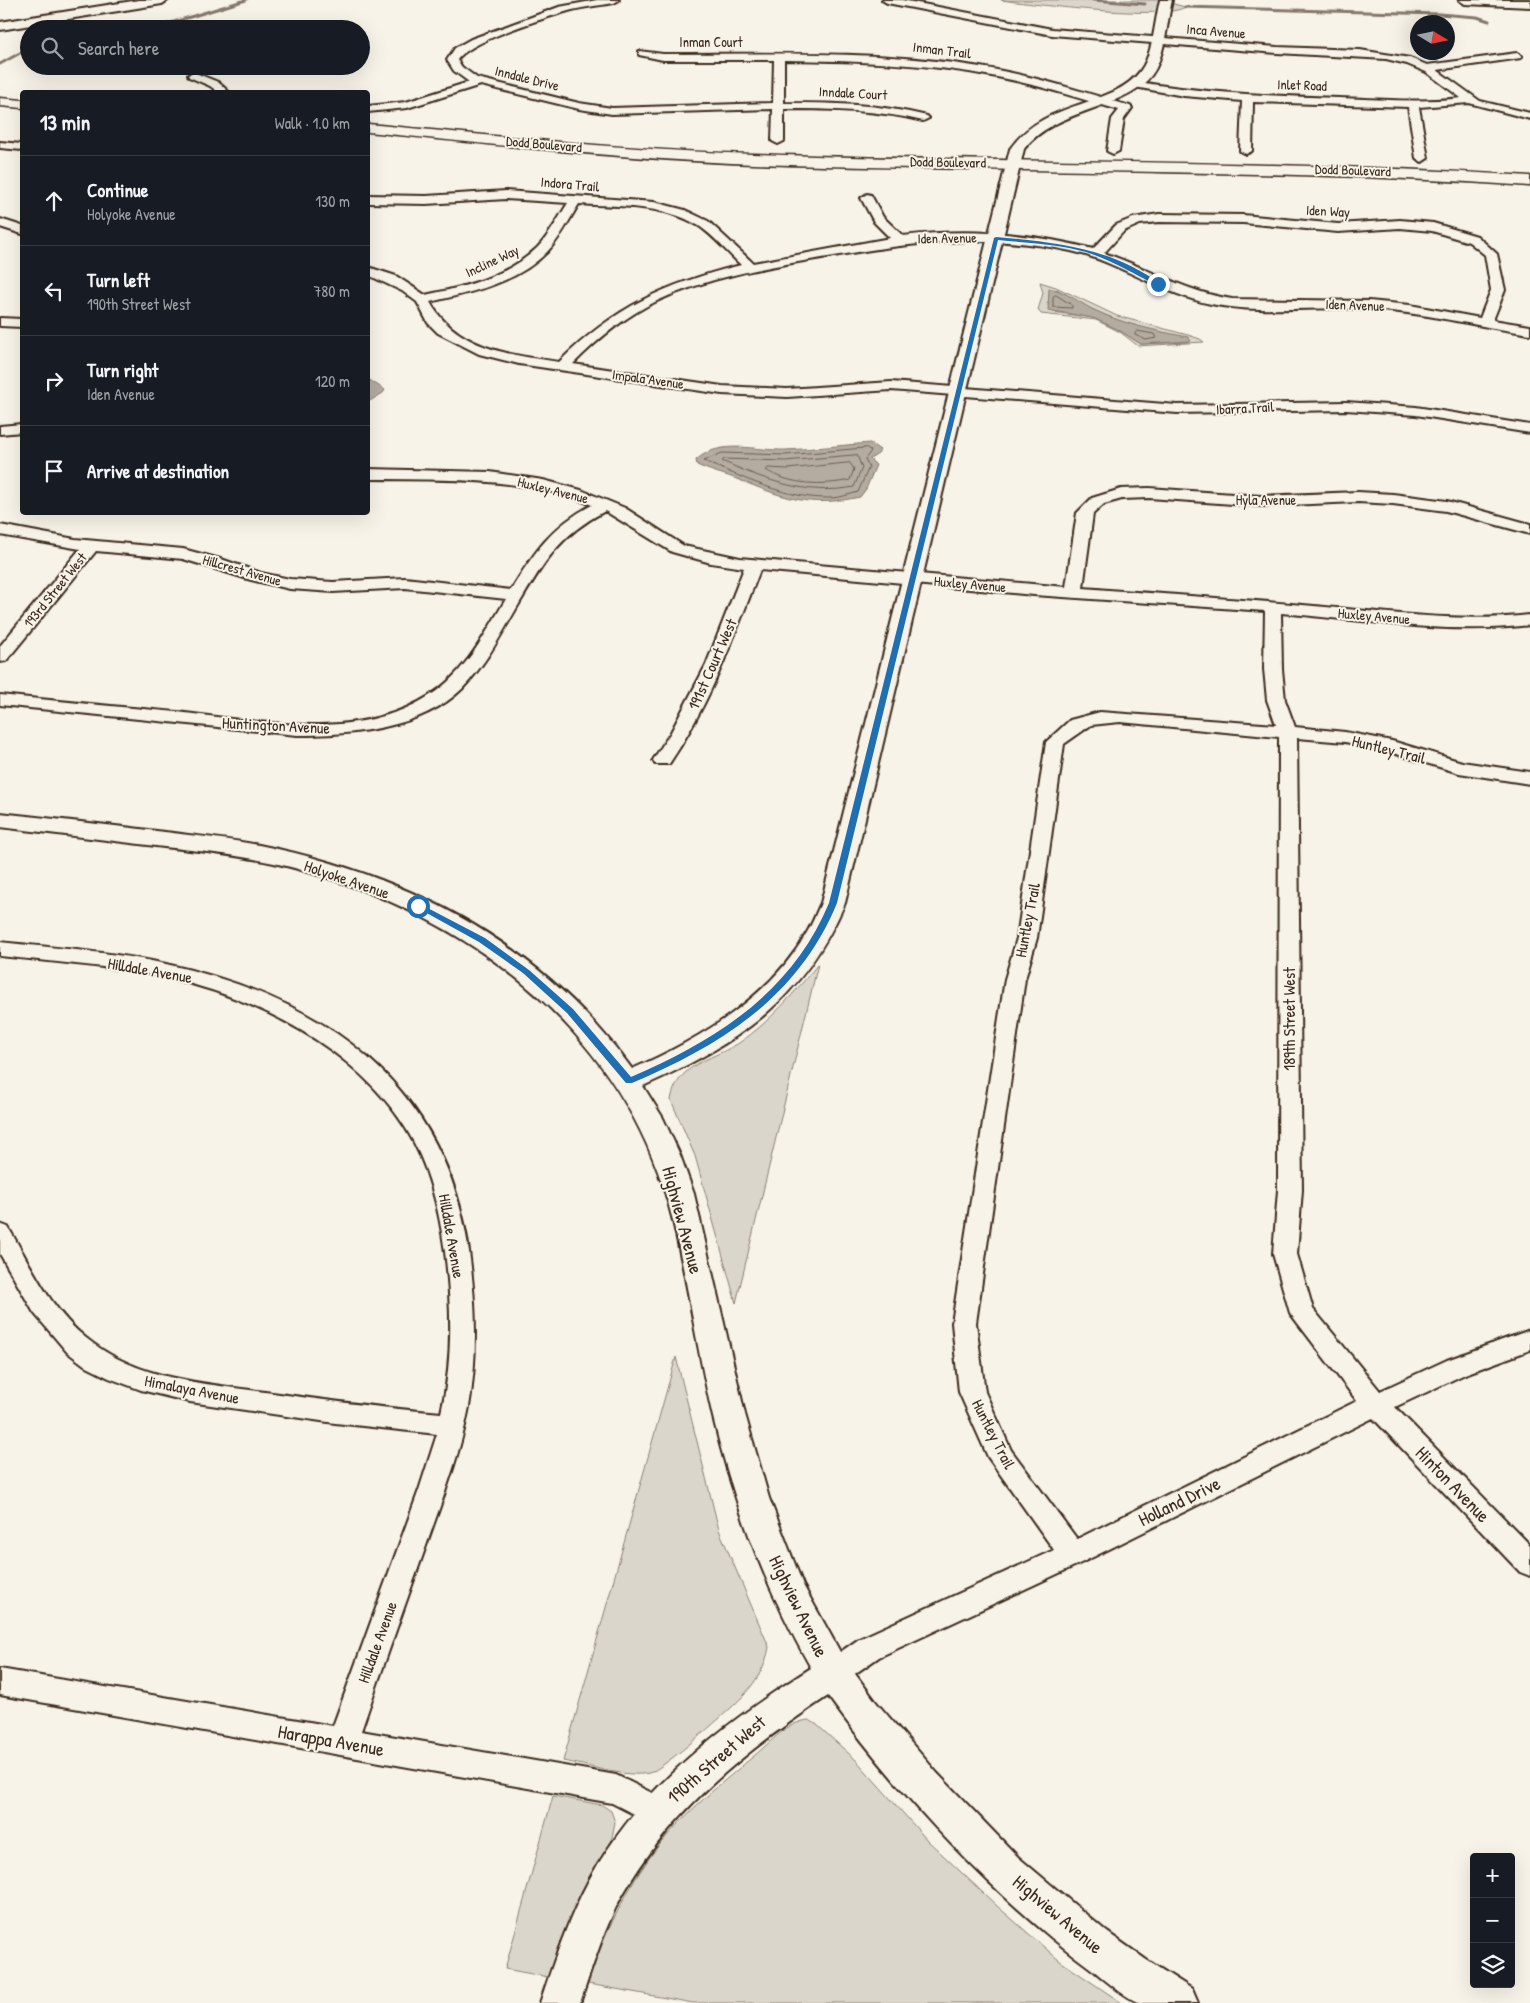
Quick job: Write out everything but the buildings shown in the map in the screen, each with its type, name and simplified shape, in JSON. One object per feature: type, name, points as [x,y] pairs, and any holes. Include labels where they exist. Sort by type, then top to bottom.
[{"type":"main road","points":[[0,94],[20,98]]},
{"type":"main road","points":[[0,102],[20,98]]},
{"type":"main road","name":"Dodd Boulevard","points":[[370,128],[637,152],[750,159],[1327,176],[1530,188]]},
{"type":"main road","name":"Dodd Boulevard","points":[[370,137],[644,161],[798,167],[1283,167],[1409,172],[1530,181]]},
{"type":"street","points":[[37,20],[162,0]]},
{"type":"street","name":"Inndale Drive","points":[[614,0],[564,9],[475,41],[459,50],[452,60],[458,69],[480,82],[579,106],[612,110],[779,105]]},
{"type":"street","name":"Inca Avenue","points":[[887,0],[1050,32],[1277,50],[1374,54],[1400,58],[1426,68],[1470,100],[1490,108],[1530,116]]},
{"type":"street","points":[[629,1081],[669,1064],[748,1015],[792,974],[822,931],[833,903],[1020,144],[1036,128],[1052,119],[1133,84],[1149,68],[1166,0]]},
{"type":"street","points":[[1465,0],[1530,3]]},
{"type":"street","points":[[0,26],[20,23]]},
{"type":"street","name":"Inman Court","points":[[643,53],[663,57],[779,57]]},
{"type":"street","points":[[1426,68],[1517,56]]},
{"type":"street","points":[[778,141],[779,57]]},
{"type":"street","name":"Inman Trail","points":[[779,57],[857,57],[940,64],[1052,85],[1126,108],[1118,119],[1113,150]]},
{"type":"street","points":[[193,75],[214,84],[222,90]]},
{"type":"street","points":[[370,109],[407,105],[480,82]]},
{"type":"street","name":"Inlet Road","points":[[1133,84],[1181,92],[1248,98],[1413,106],[1470,100]]},
{"type":"street","points":[[1246,151],[1248,98]]},
{"type":"street","name":"Inndale Court","points":[[779,105],[878,109],[900,111],[923,118]]},
{"type":"street","points":[[1413,106],[1422,158]]},
{"type":"street","points":[[0,145],[20,147]]},
{"type":"street","name":"Indora Trail","points":[[370,199],[426,200],[506,194],[648,205],[682,213],[711,229],[749,266]]},
{"type":"street","points":[[867,198],[878,219],[900,241]]},
{"type":"street","name":"Incline Way","points":[[422,300],[487,282],[527,262],[545,247],[576,200]]},
{"type":"street","name":"Iden Way","points":[[1096,253],[1106,245],[1120,228],[1136,222],[1159,218],[1249,219],[1338,228],[1400,224],[1433,227],[1474,239],[1491,254],[1498,290],[1485,323]]},
{"type":"street","points":[[0,223],[20,229]]},
{"type":"street","name":"Iden Avenue","points":[[562,367],[596,332],[645,302],[696,281],[749,266],[900,241],[944,237],[996,238],[1050,244],[1096,253],[1158,284],[1209,299],[1264,305],[1329,303],[1386,306],[1530,330]]},
{"type":"street","name":"Impala Avenue","points":[[370,272],[397,282],[422,300],[435,323],[463,342],[509,358],[744,392],[787,393],[881,386],[959,392]]},
{"type":"street","points":[[0,322],[20,323]]},
{"type":"street","name":"Ibarra Trail","points":[[959,392],[1190,409],[1308,405],[1369,407],[1431,413],[1530,429]]},
{"type":"street","points":[[0,430],[20,428]]},
{"type":"street","name":"Huxley Avenue","points":[[370,474],[472,476],[508,479],[560,489],[605,505],[627,516],[678,549],[711,558],[754,564],[1074,593],[1273,607],[1462,624],[1496,624],[1530,620]]},
{"type":"street","name":"Hyla Avenue","points":[[1074,593],[1085,513],[1098,501],[1121,494],[1149,493],[1261,501],[1358,497],[1393,499],[1456,508],[1530,530]]},
{"type":"street","name":"Huntington Avenue","points":[[0,700],[297,730],[333,730],[372,723],[410,712],[430,703],[459,682],[476,661],[515,595],[557,536],[576,521],[605,505]]},
{"type":"street","name":"Hillcrest Avenue","points":[[0,530],[91,546],[183,554],[218,563],[257,578],[290,584],[333,587],[405,583],[515,595]]},
{"type":"street","name":"193rd Street West","points":[[0,658],[91,546]]},
{"type":"street","name":"191st Court West","points":[[662,760],[680,732],[715,666],[754,564]]},
{"type":"street","name":"189th Street West","points":[[1273,607],[1273,668],[1276,700],[1288,732],[1290,1190],[1285,1254],[1302,1313],[1358,1385],[1376,1404]]},
{"type":"street","name":"Huntley Trail","points":[[1073,1554],[1001,1457],[972,1392],[964,1323],[1015,979],[1027,938],[1055,742],[1071,727],[1087,719],[1104,716],[1353,739],[1386,745],[1458,767],[1501,776],[1530,778]]},
{"type":"street","name":"Holyoke Avenue","points":[[0,820],[198,843],[268,854],[330,872],[401,898],[482,940],[526,972],[570,1011],[629,1081]]},
{"type":"street","name":"Hilldale Avenue","points":[[0,949],[148,968],[188,976],[225,987],[269,1005],[325,1035],[378,1081],[407,1114],[431,1153],[452,1217],[462,1309],[460,1372],[452,1425],[435,1484],[342,1742]]},
{"type":"street","name":"Highview Avenue","points":[[629,1081],[643,1105],[663,1148],[679,1192],[730,1419],[766,1536],[813,1638],[833,1673],[914,1775],[1011,1874],[1094,1947],[1126,1971],[1178,2003]]},
{"type":"street","name":"Himalaya Avenue","points":[[0,1233],[57,1327],[90,1356],[137,1378],[174,1389],[319,1411],[384,1420],[452,1425]]},
{"type":"street","name":"Holland Drive","points":[[833,1673],[869,1648],[1073,1554],[1376,1404],[1456,1367],[1530,1340]]},
{"type":"street","name":"Hinton Avenue","points":[[1376,1404],[1530,1564]]},
{"type":"street","name":"190th Street West","points":[[560,2003],[581,1938],[607,1884],[657,1811],[699,1769],[736,1737],[770,1712],[833,1673]]},
{"type":"street","name":"Harappa Avenue","points":[[0,1682],[616,1789],[657,1811]]},
{"type":"shaded area","points":[[1001,0],[1159,0],[1185,7],[1173,11],[1126,12],[1067,8]]},
{"type":"shaded area","points":[[1040,282],[1056,287],[1117,316],[1188,335],[1204,342],[1138,346],[1120,332],[1096,320],[1041,314],[1038,310],[1043,293]],"holes":[[[1057,289],[1083,305],[1110,317],[1129,324],[1167,333],[1188,342],[1141,344],[1117,329],[1093,318],[1054,312],[1047,303]]]},
{"type":"shaded area","points":[[818,964],[736,1303],[695,1156],[671,1100],[678,1082],[690,1068],[732,1047],[750,1035],[781,1006]]},
{"type":"shaded area","points":[[676,1357],[719,1530],[769,1647],[766,1660],[753,1683],[745,1694],[727,1711],[668,1762],[656,1770],[649,1773],[629,1774],[563,1761]]},
{"type":"shaded area","points":[[809,1720],[856,1760],[927,1840],[997,1906],[1060,1961],[1122,2003],[693,2003],[583,1983],[630,1889],[653,1853],[666,1837],[709,1794],[780,1733],[794,1724]]},
{"type":"shaded area","points":[[553,1796],[602,1805],[611,1811],[615,1822],[611,1843],[579,1898],[556,1952],[548,1977],[505,1969]]},
{"type":"water","points":[[1049,289],[1059,291],[1094,310],[1116,319],[1152,330],[1188,337],[1191,341],[1141,344],[1117,329],[1093,318],[1048,310]]},
{"type":"water","points":[[370,380],[385,390],[370,401]]},
{"type":"water","points":[[870,443],[880,450],[878,454],[870,459],[876,465],[866,489],[860,497],[825,502],[783,496],[704,468],[697,465],[696,460],[706,453],[728,447],[785,450]]},
{"type":"waterway","points":[[180,20],[246,0]]},
{"type":"waterway","points":[[1093,0],[1145,4]]},
{"type":"waterway","points":[[1185,7],[1439,14],[1477,17],[1489,21]]},
{"type":"waterway","points":[[0,64],[20,53]]},
{"type":"route","points":[[418,906],[482,940],[511,960],[555,996],[582,1024],[629,1081],[669,1064],[730,1028],[748,1015],[792,974],[805,958],[828,919],[996,238],[1086,250],[1126,266],[1158,284]]}]
